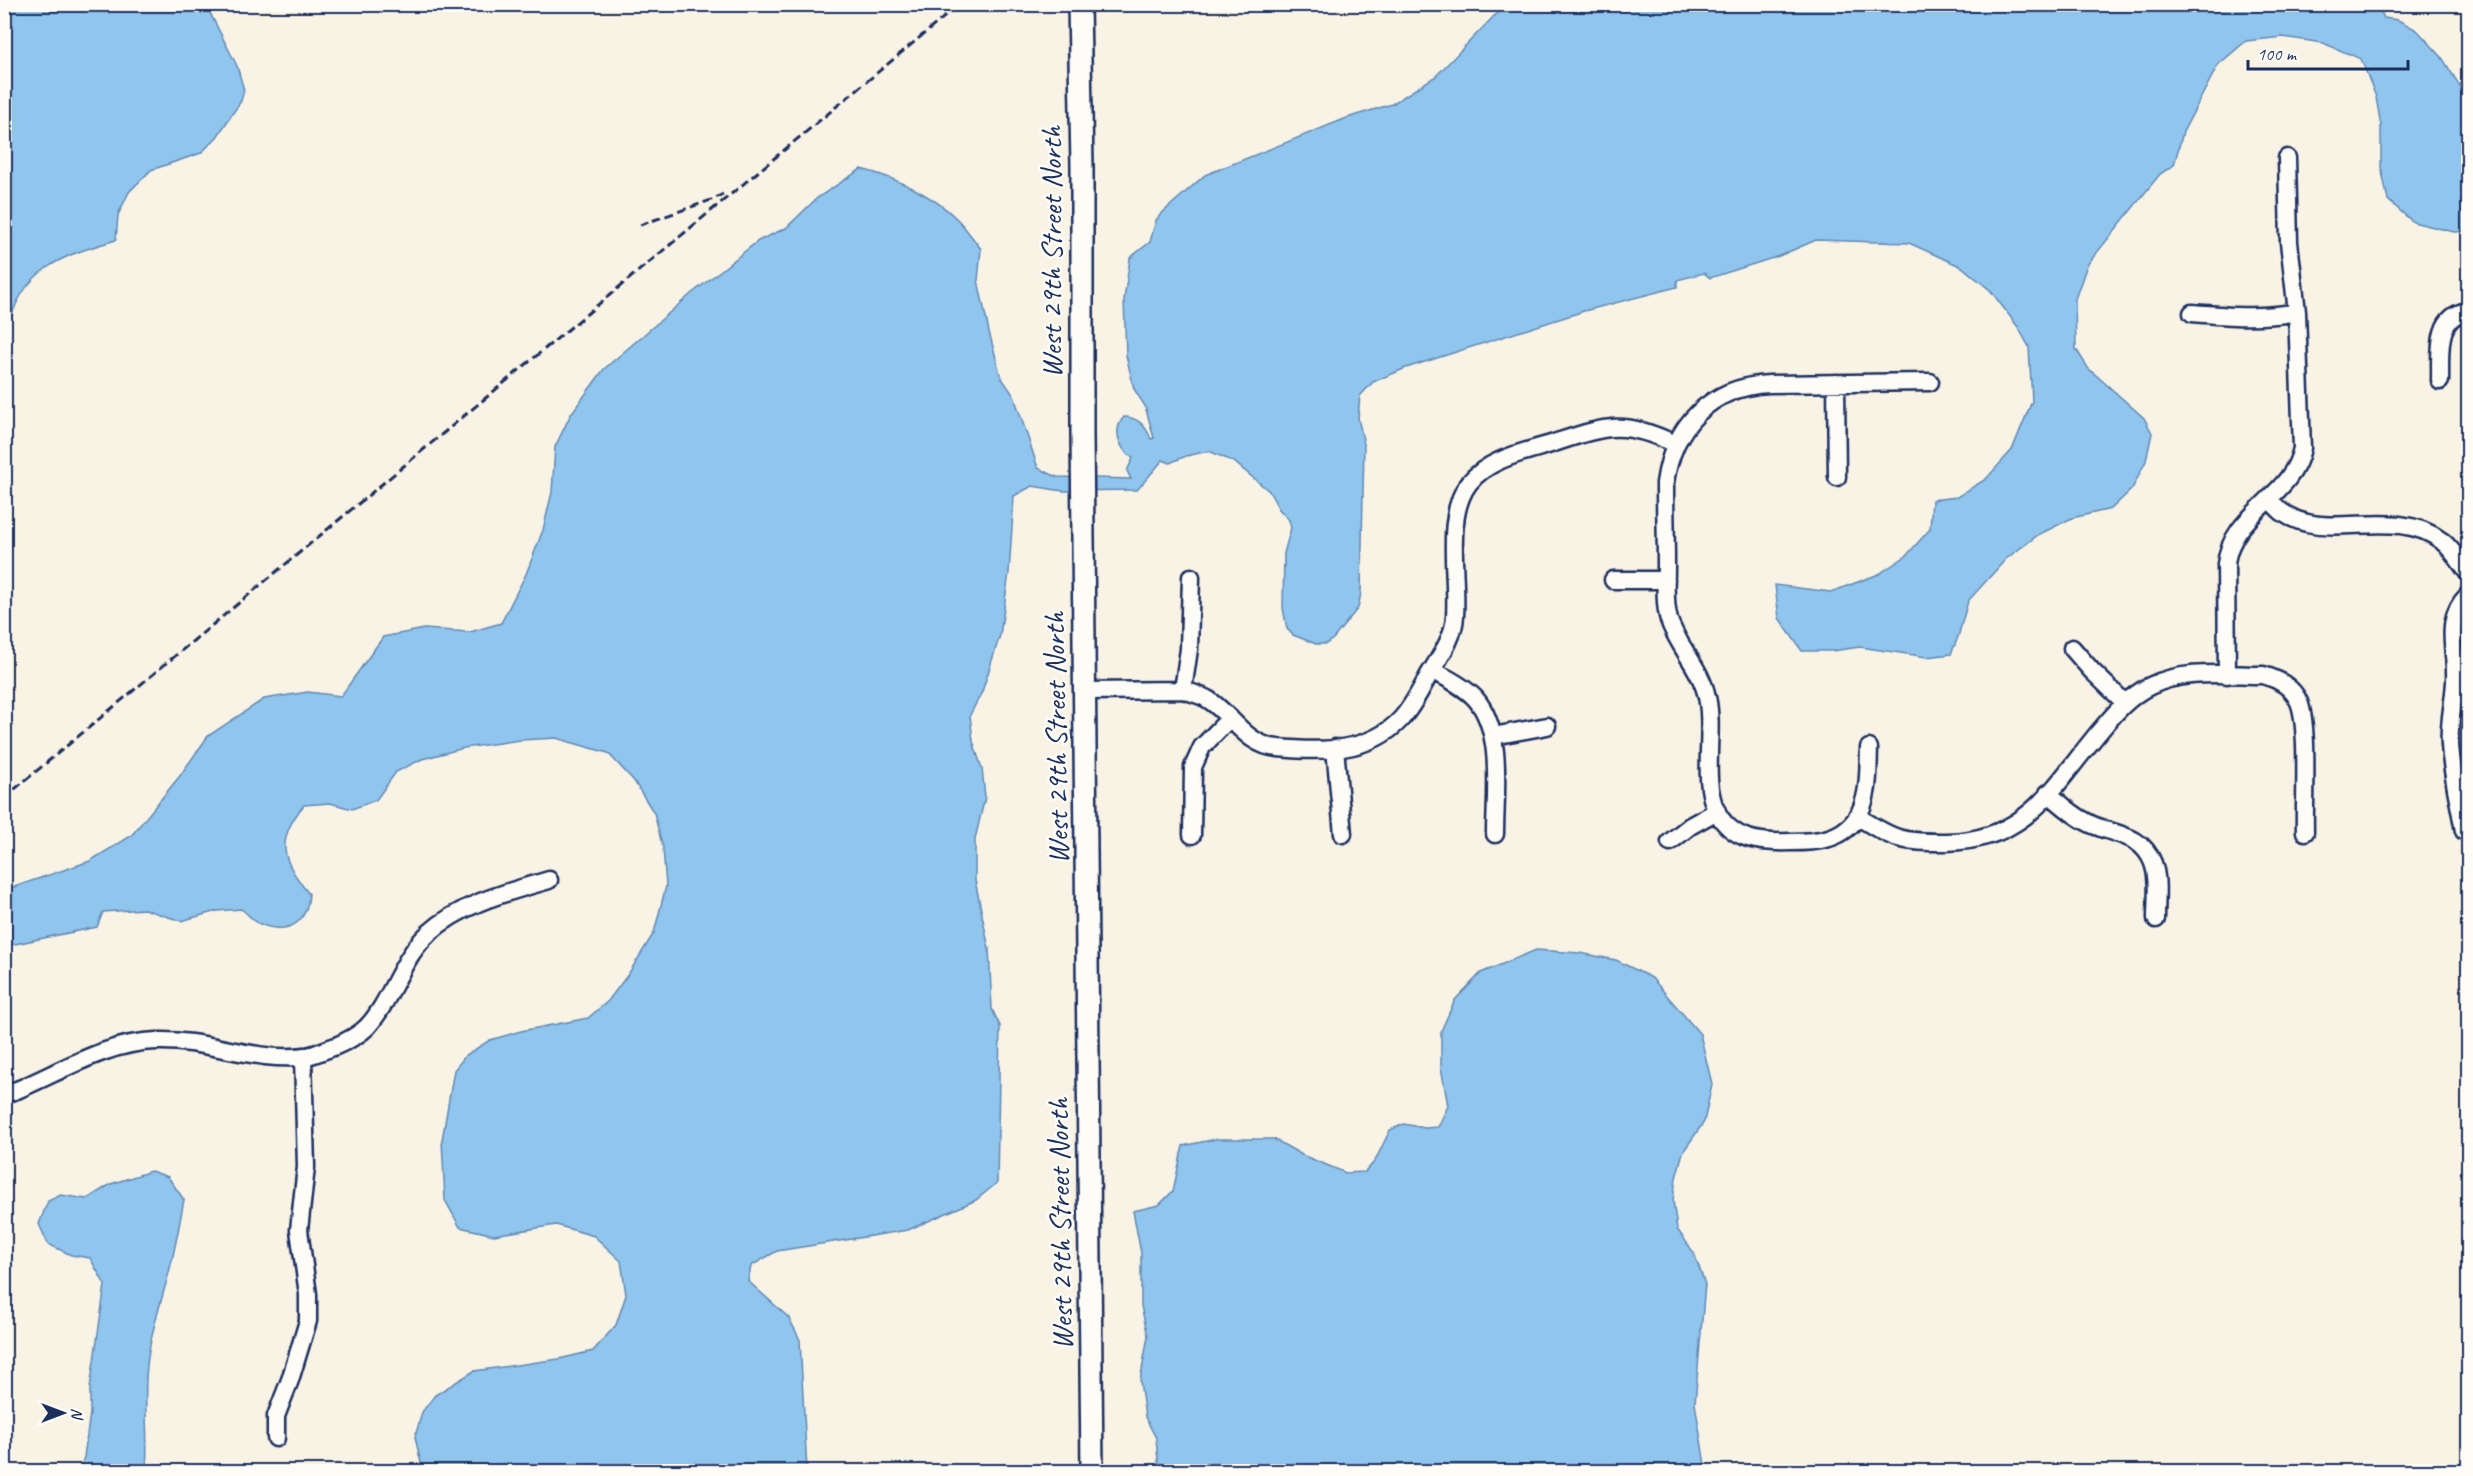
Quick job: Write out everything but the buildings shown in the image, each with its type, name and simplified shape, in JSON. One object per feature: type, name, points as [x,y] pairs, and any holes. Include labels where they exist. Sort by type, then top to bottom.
[{"type":"main road","name":"West 29th Street North","points":[[1078,4],[1082,167],[1082,451],[1092,1472]]},
{"type":"street","points":[[2227,675],[2226,564],[2228,549],[2240,528],[2295,469],[2302,448],[2297,312],[2289,242],[2287,158]]},
{"type":"street","points":[[2440,381],[2441,336],[2444,327],[2456,315],[2469,311]]},
{"type":"street","points":[[2192,313],[2239,317],[2297,312]]},
{"type":"street","points":[[1869,748],[1866,794],[1857,816],[1850,826],[1828,839],[1816,842],[1768,843],[1743,837],[1732,830],[1717,812],[1710,788],[1710,713],[1707,697],[1701,679],[1669,618],[1666,580],[1665,483],[1667,467],[1676,444],[1694,417],[1707,405],[1732,391],[1764,384],[1930,382]]},
{"type":"street","points":[[1836,383],[1838,477]]},
{"type":"street","points":[[1085,691],[1184,690],[1207,699],[1251,739],[1262,745],[1281,749],[1335,748],[1364,744],[1392,727],[1411,706],[1448,642],[1455,617],[1455,516],[1468,484],[1477,474],[1500,461],[1597,429],[1629,427],[1645,430],[1676,444]]},
{"type":"street","points":[[2269,499],[2283,512],[2300,520],[2320,524],[2398,524],[2414,527],[2442,541],[2469,573]]},
{"type":"street","points":[[1184,690],[1189,649],[1191,577]]},
{"type":"street","points":[[1613,580],[1666,580]]},
{"type":"street","points":[[2464,831],[2450,745],[2455,681],[2451,630],[2457,609],[2469,595]]},
{"type":"street","points":[[2072,648],[2091,671],[2125,702]]},
{"type":"street","points":[[1432,670],[1464,688],[1474,698],[1489,721],[1493,736],[1495,834]]},
{"type":"street","points":[[1857,816],[1888,836],[1900,840],[1967,842],[1985,838],[2015,825],[2029,814],[2125,702],[2138,693],[2164,680],[2194,675],[2263,675],[2274,678],[2291,690],[2298,700],[2303,720],[2305,832]]},
{"type":"street","points":[[1192,835],[1193,767],[1202,747],[1230,718]]},
{"type":"street","points":[[1493,736],[1547,726]]},
{"type":"street","points":[[1335,748],[1343,834]]},
{"type":"street","points":[[2048,793],[2086,822],[2130,837],[2143,847],[2153,864],[2156,875],[2156,919]]},
{"type":"street","points":[[1670,842],[1690,826],[1717,812]]},
{"type":"street","points":[[4,1094],[93,1055],[118,1047],[156,1041],[202,1043],[273,1058],[303,1056],[339,1045],[366,1028],[404,965],[429,933],[456,914],[492,896],[549,880]]},
{"type":"street","points":[[276,1438],[276,1416],[308,1321],[308,1294],[299,1230],[306,1167],[303,1056]]},
{"type":"water","points":[[5,4],[206,5],[237,66],[244,90],[241,101],[217,137],[201,153],[151,170],[129,192],[118,215],[116,240],[62,259],[34,279],[23,292],[14,309],[7,334],[5,362]]},
{"type":"water","points":[[1510,5],[2378,5],[2384,18],[2398,20],[2417,30],[2441,56],[2468,99],[2468,231],[2454,232],[2413,222],[2388,200],[2381,167],[2381,126],[2376,97],[2361,59],[2323,43],[2283,37],[2246,41],[2218,65],[2183,132],[2174,165],[2160,174],[2087,265],[2075,299],[2076,349],[2088,368],[2144,418],[2152,433],[2146,461],[2132,489],[2111,509],[2072,518],[2038,535],[2006,559],[1968,601],[1951,654],[1927,657],[1860,647],[1832,651],[1802,651],[1779,618],[1775,585],[1831,592],[1879,574],[1906,556],[1930,529],[1932,500],[1957,497],[1986,479],[2012,450],[2032,401],[2029,347],[2018,327],[1990,290],[1962,267],[1909,243],[1816,240],[1779,256],[1710,278],[1704,273],[1677,280],[1677,287],[1584,311],[1406,368],[1373,382],[1360,396],[1358,418],[1364,444],[1361,593],[1358,608],[1333,639],[1326,644],[1316,644],[1293,635],[1287,629],[1283,608],[1284,553],[1291,528],[1289,520],[1279,509],[1269,491],[1234,462],[1209,451],[1186,456],[1170,463],[1163,460],[1137,490],[1063,491],[1032,486],[1014,496],[1009,573],[1000,635],[982,692],[970,715],[973,741],[982,769],[985,797],[975,839],[975,880],[989,949],[992,1009],[1000,1026],[997,1183],[976,1200],[908,1230],[777,1251],[751,1266],[748,1281],[789,1318],[800,1340],[807,1471],[423,1472],[415,1437],[422,1412],[435,1395],[474,1371],[559,1359],[593,1351],[616,1325],[626,1295],[621,1261],[594,1236],[556,1225],[494,1235],[460,1227],[445,1200],[442,1140],[454,1070],[466,1055],[490,1040],[521,1031],[588,1018],[608,1001],[654,933],[666,886],[663,848],[654,813],[634,781],[608,753],[556,738],[520,740],[464,748],[422,759],[396,772],[376,800],[352,809],[330,803],[304,805],[288,829],[285,850],[293,871],[309,894],[300,920],[287,927],[270,927],[260,924],[241,909],[217,911],[181,921],[144,909],[103,912],[97,927],[5,946],[5,890],[90,861],[131,836],[179,777],[208,736],[264,699],[308,692],[341,696],[383,637],[424,629],[470,632],[501,623],[526,574],[543,530],[552,492],[555,447],[571,414],[604,369],[691,294],[758,241],[786,228],[817,198],[861,169],[900,182],[937,202],[957,219],[981,249],[978,280],[989,332],[1001,377],[1014,396],[1038,468],[1057,477],[1131,479],[1127,471],[1133,458],[1124,450],[1119,439],[1120,422],[1124,417],[1133,419],[1144,426],[1151,439],[1154,438],[1145,406],[1134,389],[1126,355],[1124,300],[1130,258],[1150,242],[1156,220],[1205,175],[1347,118],[1392,104],[1436,76],[1495,15]]},
{"type":"water","points":[[1536,950],[1580,953],[1616,960],[1652,978],[1700,1034],[1712,1084],[1704,1122],[1683,1152],[1673,1200],[1677,1229],[1694,1253],[1705,1284],[1695,1403],[1706,1471],[1159,1471],[1156,1438],[1145,1417],[1140,1381],[1148,1336],[1141,1306],[1141,1253],[1133,1211],[1159,1205],[1173,1191],[1183,1146],[1216,1139],[1274,1139],[1302,1155],[1346,1173],[1365,1172],[1375,1161],[1390,1130],[1404,1124],[1425,1128],[1438,1127],[1448,1106],[1441,1067],[1441,1031],[1455,1000],[1481,973]]},
{"type":"water","points":[[151,1171],[168,1177],[184,1200],[173,1257],[148,1354],[146,1471],[79,1471],[84,1457],[90,1413],[90,1388],[105,1285],[90,1258],[71,1255],[48,1244],[39,1224],[48,1201],[61,1195],[87,1199],[111,1184]]},
{"type":"railway","points":[[4,798],[960,4]]},
{"type":"railway","points":[[640,225],[723,194]]}]
